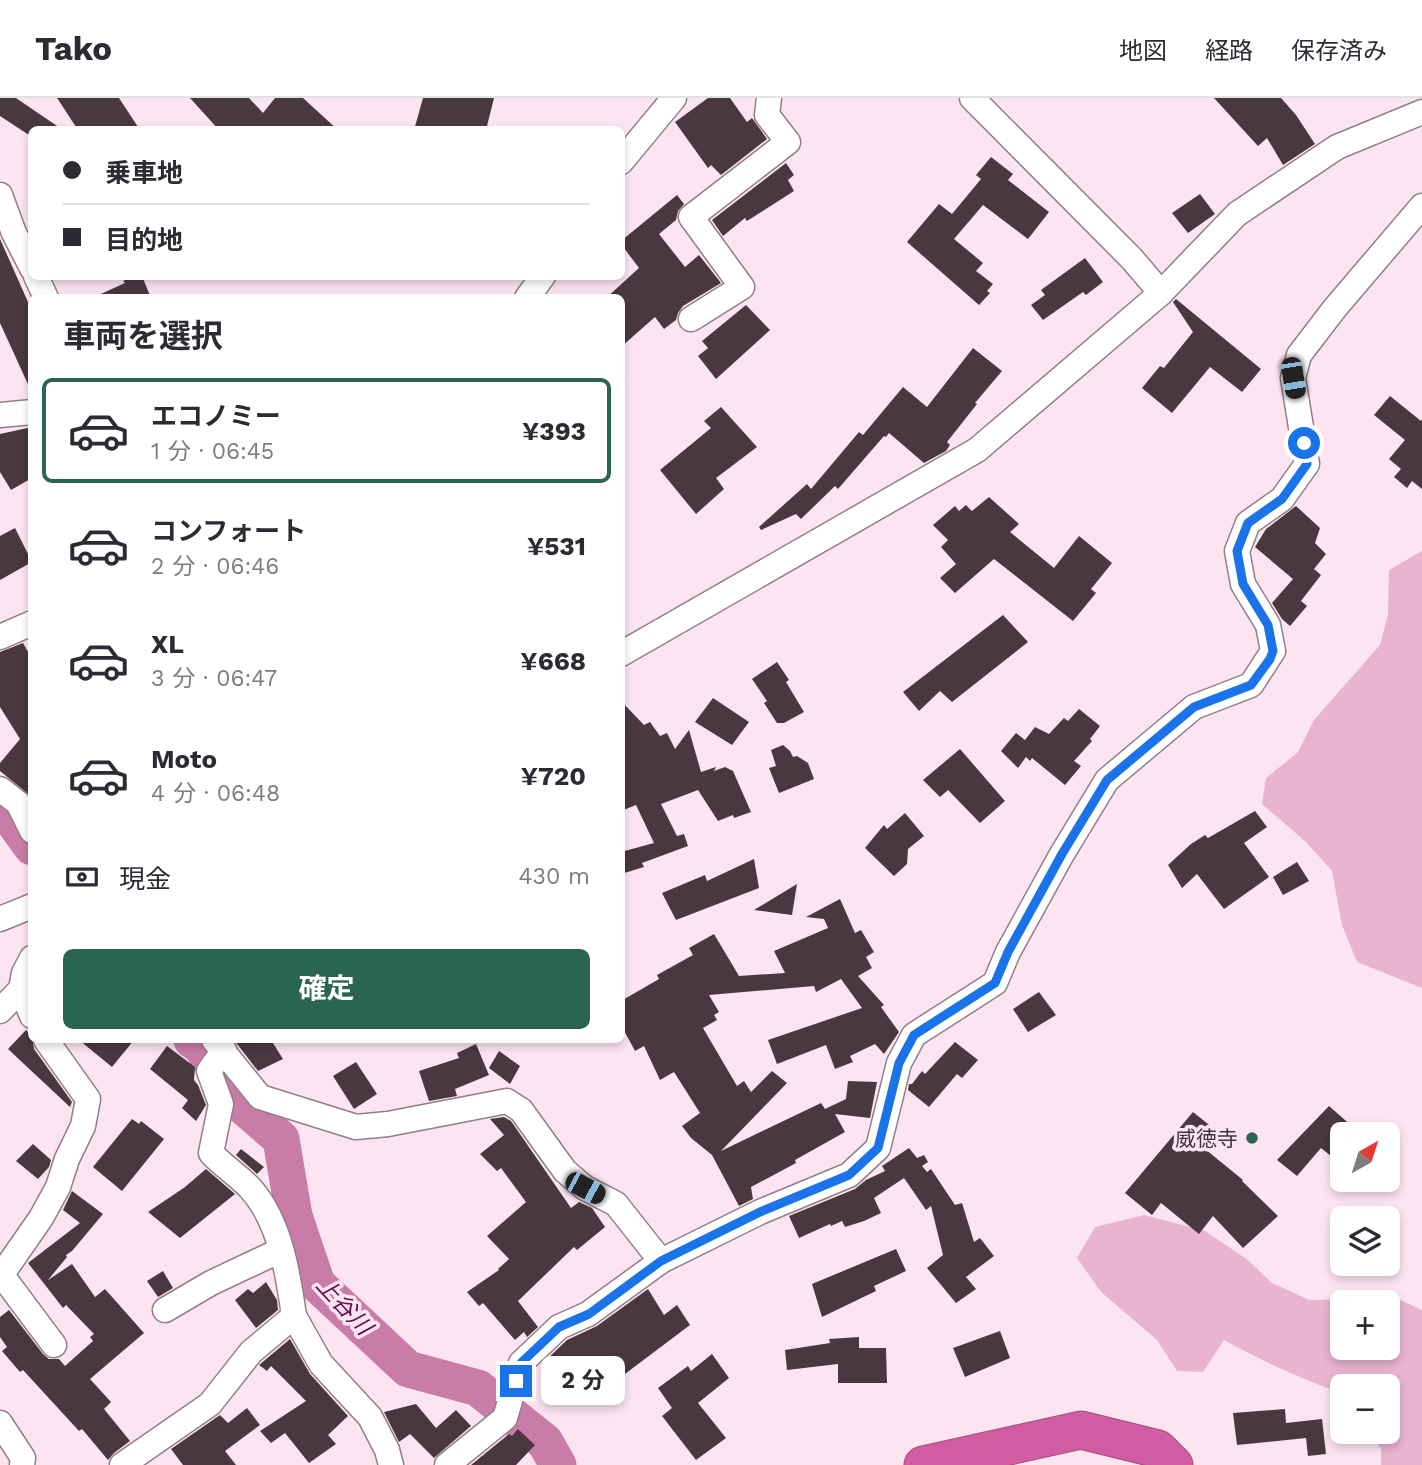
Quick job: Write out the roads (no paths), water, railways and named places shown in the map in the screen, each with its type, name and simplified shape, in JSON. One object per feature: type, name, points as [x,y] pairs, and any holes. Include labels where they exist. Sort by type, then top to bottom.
[{"type":"highway","points":[[923,1465],[1081,1430],[1158,1450],[1174,1465]]},
{"type":"street","points":[[625,157],[674,98]]},
{"type":"street","points":[[691,319],[742,287],[691,217],[788,142],[767,115],[769,98]]},
{"type":"street","points":[[972,98],[1132,259],[1161,292]]},
{"type":"street","points":[[625,652],[977,450],[1161,292],[1237,214],[1337,147],[1422,112]]},
{"type":"street","points":[[0,195],[14,233],[28,260]]},
{"type":"street","points":[[447,1465],[505,1418],[521,1363],[559,1327],[589,1314],[661,1261],[760,1212],[849,1175],[878,1148],[899,1063],[914,1035],[995,983],[1008,952],[1062,854],[1107,780],[1194,707],[1251,685],[1273,651],[1268,625],[1243,584],[1237,551],[1248,523],[1282,499],[1307,464],[1293,378],[1299,355],[1335,308],[1422,206]]},
{"type":"street","points":[[0,415],[28,412]]},
{"type":"street","points":[[0,637],[28,625]]},
{"type":"street","points":[[0,789],[18,803],[28,823]]},
{"type":"street","points":[[0,919],[28,908]]},
{"type":"street","points":[[28,966],[21,989],[28,1006]]},
{"type":"street","points":[[0,1011],[21,989]]},
{"type":"street","points":[[48,1043],[88,1099],[83,1126],[58,1187],[41,1218],[1,1275],[54,1345]]},
{"type":"street","points":[[391,1465],[387,1450],[370,1417],[321,1364],[294,1316],[281,1250],[267,1212],[251,1188],[211,1153],[221,1104],[209,1070],[219,1045],[260,1097],[356,1127],[388,1124],[507,1101],[521,1110],[565,1171],[585,1188],[616,1205],[661,1261]]},
{"type":"street","points":[[165,1310],[211,1283],[281,1250]]},
{"type":"street","points":[[122,1465],[210,1404],[251,1352],[294,1316]]},
{"type":"street","points":[[0,1423],[23,1458],[22,1465]]},
{"type":"waterway","name":"上谷川","points":[[0,808],[5,810],[28,842]]},
{"type":"waterway","name":"上谷川","points":[[196,1043],[237,1101],[281,1139],[294,1216],[317,1284],[408,1369],[478,1388],[545,1442],[558,1465]]},
{"type":"place","name":"威徳寺","points":[[1252,1138]]}]
